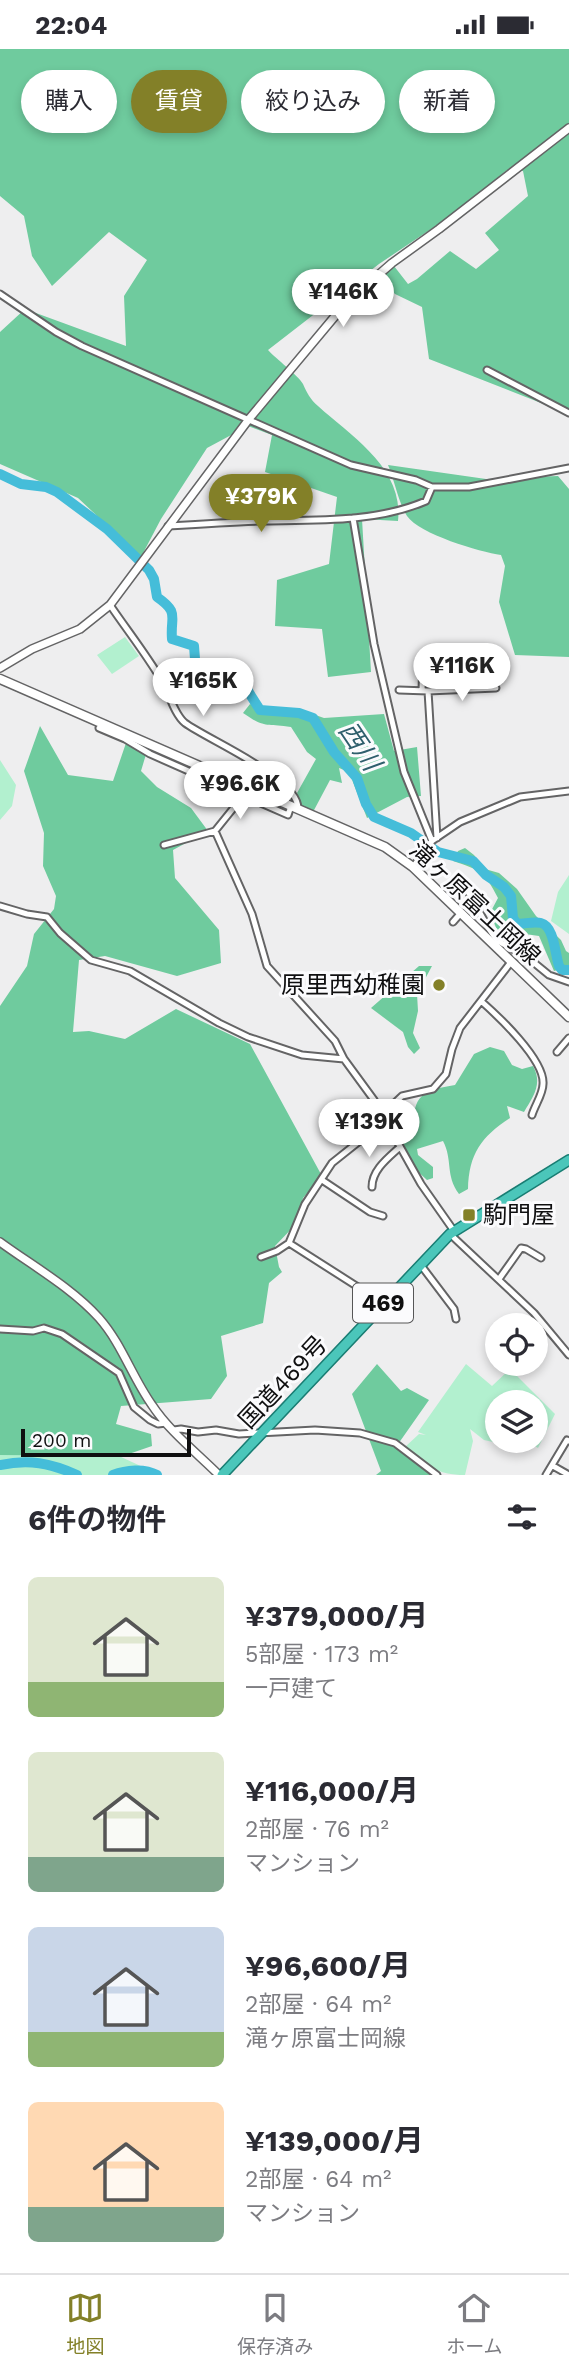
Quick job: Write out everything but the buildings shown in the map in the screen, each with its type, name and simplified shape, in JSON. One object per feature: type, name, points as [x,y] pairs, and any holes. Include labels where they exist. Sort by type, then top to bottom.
[{"type":"highway","name":"国道469号","points":[[220,1475],[420,1263],[452,1233],[569,1160]]},
{"type":"main road","name":"滝ヶ原富士岡線","points":[[0,680],[385,847],[413,867],[460,914],[496,943],[511,962],[569,1017]]},
{"type":"street","points":[[0,667],[32,649],[80,629],[110,604],[248,419],[346,303],[569,128]]},
{"type":"street","points":[[0,294],[56,332],[82,346],[351,465],[416,480],[432,487],[469,487],[569,468]]},
{"type":"street","points":[[487,370],[569,413]]},
{"type":"street","points":[[168,526],[353,518],[426,501],[432,487]]},
{"type":"street","points":[[353,518],[374,644],[404,772],[434,839]]},
{"type":"street","points":[[99,728],[150,754],[288,815],[298,802],[293,793],[278,779],[182,720],[161,680],[110,604]]},
{"type":"street","points":[[423,656],[434,839]]},
{"type":"street","points":[[399,690],[496,688]]},
{"type":"street","points":[[413,867],[434,839],[460,822],[520,797],[569,791]]},
{"type":"street","points":[[164,845],[215,831],[244,795]]},
{"type":"street","points":[[215,831],[252,914],[267,966],[335,1041],[344,1059],[384,1117],[452,1233],[534,1313],[568,1351]]},
{"type":"street","points":[[458,880],[468,889],[496,943],[527,957],[549,975],[569,982]]},
{"type":"street","points":[[0,906],[47,917],[91,960],[130,971],[199,1013],[248,1037],[302,1055],[344,1059]]},
{"type":"street","points":[[453,922],[460,914]]},
{"type":"street","points":[[261,1257],[289,1243],[305,1204],[339,1155],[384,1117],[401,1096],[433,1089],[446,1075],[460,1028],[511,962]]},
{"type":"street","points":[[481,1001],[505,1023],[541,1071],[543,1088],[532,1115]]},
{"type":"street","points":[[557,1052],[569,1038]]},
{"type":"street","points":[[372,1187],[376,1172],[400,1147]]},
{"type":"street","points":[[322,1180],[370,1212],[383,1216]]},
{"type":"street","points":[[0,1242],[97,1315],[127,1357],[137,1382],[153,1407],[220,1475]]},
{"type":"street","points":[[289,1243],[383,1303]]},
{"type":"street","points":[[499,1279],[521,1248],[541,1258]]},
{"type":"street","points":[[420,1263],[454,1309],[456,1319]]},
{"type":"street","points":[[0,1329],[33,1331],[44,1328],[62,1333],[119,1373],[130,1401],[139,1411],[158,1424],[166,1423]]},
{"type":"street","points":[[174,1430],[216,1430],[239,1434],[315,1430],[360,1433],[386,1438],[437,1475]]},
{"type":"street","points":[[546,1475],[567,1440],[569,1441]]},
{"type":"street","points":[[553,1466],[569,1475]]},
{"type":"green space","points":[[0,49],[569,49],[569,414],[429,359],[422,307],[395,294],[379,277],[394,266],[408,284],[450,251],[476,269],[499,250],[485,233],[528,196],[523,171],[507,170],[455,213],[379,264],[268,350],[300,380],[315,403],[373,455],[393,485],[398,502],[398,521],[362,519],[371,672],[328,677],[322,629],[275,626],[277,580],[329,564],[337,497],[265,472],[272,435],[248,426],[207,448],[161,519],[141,557],[78,498],[0,464],[0,332],[25,309],[126,346],[124,296],[147,260],[109,232],[52,286],[32,256],[24,216],[0,196]]},
{"type":"green space","points":[[388,465],[486,479],[558,476],[569,489],[569,657],[515,655],[499,602],[505,566],[501,555],[451,541],[414,523],[404,511]]},
{"type":"green space","points":[[125,637],[139,656],[112,674],[97,655]]},
{"type":"green space","points":[[250,704],[265,710],[301,710],[324,718],[384,714],[394,751],[417,747],[421,796],[407,797],[367,818],[349,772],[339,768],[342,783],[330,780],[313,812],[302,806],[297,793],[316,759],[307,752],[291,727],[266,725],[243,713]]},
{"type":"green space","points":[[40,726],[68,775],[113,781],[126,743],[147,751],[141,771],[157,787],[191,808],[208,831],[173,850],[175,878],[219,930],[221,963],[177,976],[105,956],[79,960],[73,1032],[89,1031],[125,1039],[176,1009],[250,1044],[322,1176],[303,1198],[297,1223],[275,1246],[282,1272],[269,1283],[263,1323],[221,1336],[227,1376],[211,1399],[121,1406],[116,1424],[151,1434],[152,1446],[123,1456],[0,1455],[0,1006],[27,966],[34,934],[54,909],[56,896],[43,866],[44,833],[24,771]]},
{"type":"green space","points":[[0,760],[16,785],[12,806],[0,820]]},
{"type":"green space","points":[[465,848],[485,869],[499,873],[517,889],[536,916],[561,940],[569,953],[569,967],[554,971],[539,936],[497,930],[490,913],[498,898],[489,882],[476,870],[453,861],[458,851]]},
{"type":"green space","points":[[569,875],[569,934],[551,921],[558,892]]},
{"type":"green space","points":[[419,966],[432,966],[417,994],[418,1011],[413,1033],[420,1048],[414,1054],[408,1047],[403,1032],[371,1008]]},
{"type":"green space","points":[[490,1047],[504,1051],[512,1065],[522,1069],[533,1066],[537,1085],[524,1112],[507,1106],[510,1118],[491,1132],[478,1147],[471,1166],[468,1189],[459,1194],[452,1180],[443,1141],[417,1149],[418,1155],[433,1167],[433,1178],[427,1180],[415,1169],[398,1132],[403,1120],[414,1117],[415,1108],[422,1097],[433,1090],[455,1085],[474,1054]]},
{"type":"green space","points":[[377,1364],[401,1391],[407,1388],[429,1400],[396,1447],[431,1475],[376,1475],[381,1471],[352,1394]]},
{"type":"green space","points":[[466,1364],[492,1386],[503,1376],[517,1376],[531,1390],[485,1390],[485,1440],[470,1429],[473,1441],[465,1475],[432,1468],[405,1447],[419,1434],[426,1435],[418,1432]]},
{"type":"green space","points":[[548,1407],[555,1414],[548,1428]]},
{"type":"green space","points":[[0,1448],[119,1456],[160,1475],[0,1475]]},
{"type":"waterway","name":"西川","points":[[0,474],[21,484],[46,487],[57,492],[107,529],[149,570],[154,579],[157,597],[171,611],[172,639],[194,646],[197,685],[202,697],[237,687],[248,691],[260,710],[299,713],[313,718],[334,752],[357,778],[366,804],[374,817],[411,833],[438,852],[473,861],[511,896],[513,918],[517,924],[535,922],[549,929],[559,966],[562,970],[569,970]]},
{"type":"waterway","points":[[0,1465],[39,1463],[77,1475]]},
{"type":"waterway","points":[[113,1475],[135,1471],[157,1475]]},
{"type":"place","name":"原里西幼稚園","points":[[439,985]]},
{"type":"place","name":"駒門屋","points":[[469,1215]]}]
